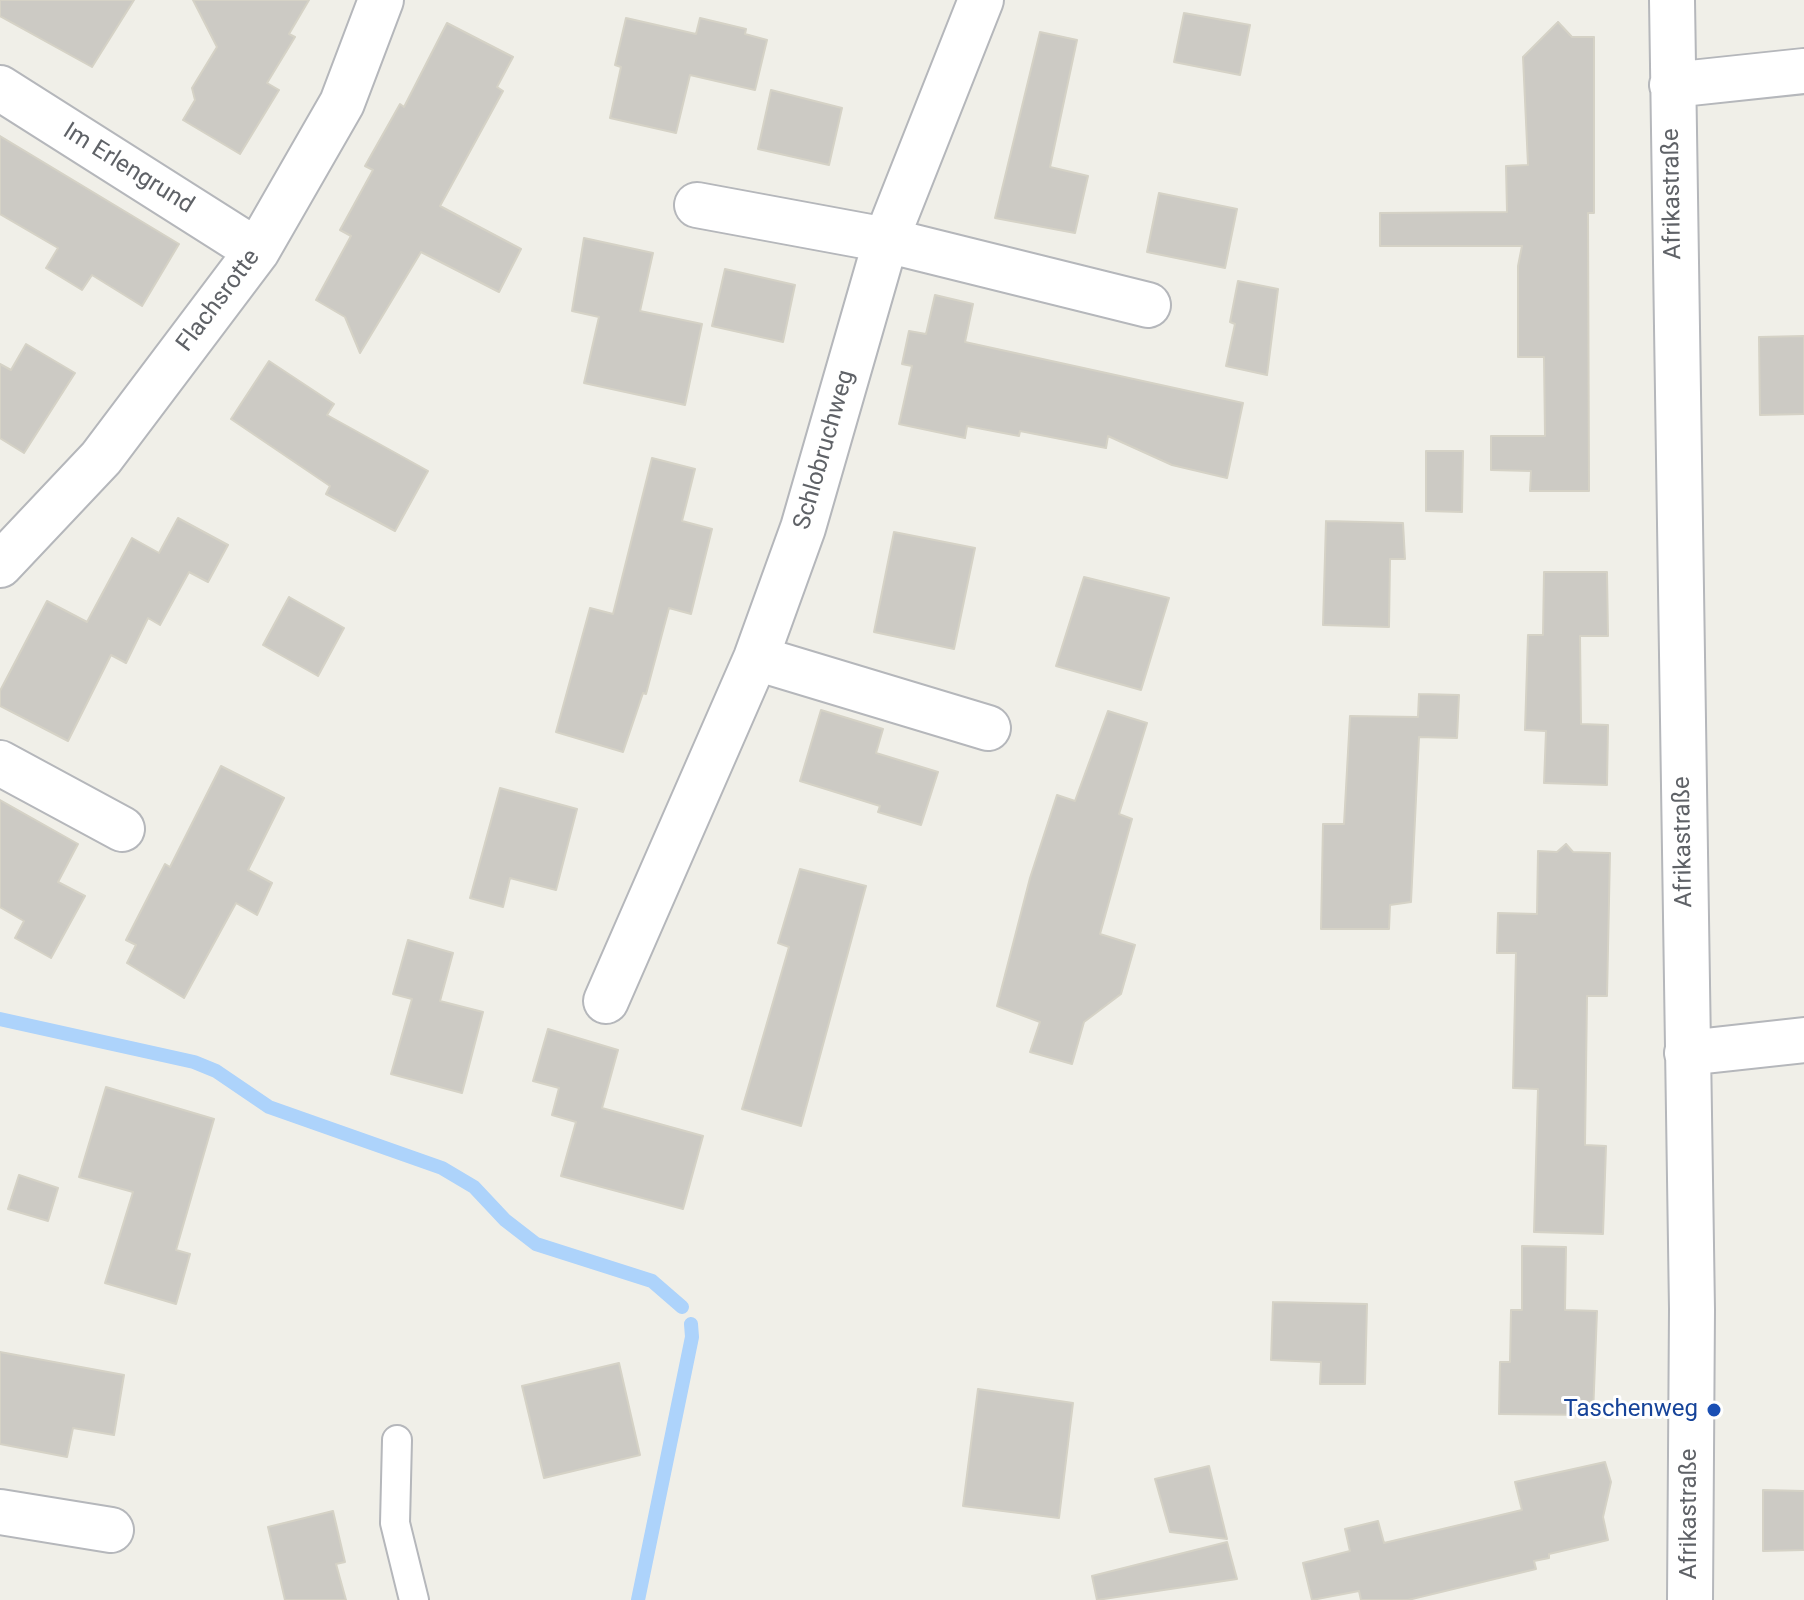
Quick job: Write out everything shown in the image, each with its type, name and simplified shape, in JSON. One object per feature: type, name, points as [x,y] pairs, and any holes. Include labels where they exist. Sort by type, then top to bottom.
[{"type":"street","name":"Flachsrotte","points":[[0,565],[101,458],[257,251],[342,103],[381,0]]},
{"type":"street","name":"Schlobruchweg","points":[[606,1001],[756,658],[803,528],[886,240],[981,0]]},
{"type":"street","name":"Afrikastraße","points":[[1672,0],[1692,1309],[1689,1600]]},
{"type":"street","points":[[1672,85],[1804,71]]},
{"type":"street","name":"Im Erlengrund","points":[[0,88],[257,251]]},
{"type":"street","points":[[697,205],[886,240],[1148,305]]},
{"type":"street","points":[[756,658],[988,728]]},
{"type":"street","points":[[0,763],[122,829]]},
{"type":"street","points":[[1687,1053],[1804,1040]]},
{"type":"street","points":[[0,1512],[111,1530]]},
{"type":"lane","points":[[397,1440],[395,1523],[414,1600]]},
{"type":"building","points":[[0,0],[134,0],[92,67],[0,16]]},
{"type":"building","points":[[193,0],[309,0],[289,34],[295,37],[267,83],[279,90],[240,154],[183,120],[195,100],[192,88],[217,47]]},
{"type":"building","points":[[1184,13],[1250,25],[1240,75],[1174,62]]},
{"type":"building","points":[[626,18],[696,34],[700,18],[746,29],[745,34],[767,40],[755,90],[690,75],[676,133],[610,118],[621,67],[615,65]]},
{"type":"building","points":[[1558,22],[1572,37],[1594,37],[1594,213],[1588,213],[1589,491],[1530,491],[1531,471],[1491,470],[1491,436],[1545,436],[1544,357],[1518,357],[1518,266],[1522,246],[1380,246],[1380,213],[1507,212],[1506,166],[1528,165],[1523,57]]},
{"type":"building","points":[[447,23],[513,57],[497,87],[503,91],[440,206],[521,249],[499,292],[421,252],[360,353],[345,317],[316,300],[351,236],[340,230],[373,170],[365,166],[400,104],[404,107]]},
{"type":"building","points":[[1040,32],[1077,40],[1050,167],[1088,176],[1075,233],[995,218]]},
{"type":"building","points":[[771,90],[842,108],[829,165],[758,149]]},
{"type":"building","points":[[0,136],[179,244],[142,306],[92,275],[82,290],[46,268],[58,248],[0,214]]},
{"type":"building","points":[[1159,193],[1237,209],[1225,268],[1147,252]]},
{"type":"building","points":[[584,238],[653,253],[640,311],[702,324],[685,405],[584,383],[599,317],[572,311]]},
{"type":"building","points":[[725,269],[795,285],[783,342],[712,326]]},
{"type":"building","points":[[1238,281],[1278,289],[1267,375],[1226,366],[1235,324],[1230,322]]},
{"type":"building","points":[[935,295],[973,304],[965,342],[1243,403],[1227,478],[1172,465],[1108,436],[1106,448],[1020,431],[1019,436],[967,426],[965,438],[899,424],[912,366],[902,364],[909,331],[926,334]]},
{"type":"building","points":[[1804,336],[1804,414],[1760,415],[1759,337]]},
{"type":"building","points":[[26,344],[75,373],[24,453],[0,438],[0,364],[11,370]]},
{"type":"building","points":[[269,361],[334,404],[327,415],[428,471],[395,531],[326,494],[330,486],[231,419]]},
{"type":"building","points":[[1426,451],[1463,451],[1462,512],[1426,511]]},
{"type":"building","points":[[652,458],[695,469],[682,521],[712,529],[691,614],[669,608],[646,694],[643,693],[623,752],[556,732],[590,608],[613,614]]},
{"type":"building","points":[[178,518],[228,545],[208,582],[189,572],[160,625],[148,618],[126,663],[111,655],[68,741],[0,706],[0,691],[47,601],[87,622],[132,538],[159,553]]},
{"type":"building","points":[[1326,521],[1403,523],[1405,559],[1390,559],[1389,627],[1323,625]]},
{"type":"building","points":[[894,532],[975,548],[954,649],[874,632]]},
{"type":"building","points":[[1544,572],[1607,572],[1608,636],[1580,636],[1581,724],[1608,725],[1607,785],[1544,783],[1546,731],[1525,730],[1528,635],[1543,635]]},
{"type":"building","points":[[1084,577],[1169,598],[1141,690],[1056,666]]},
{"type":"building","points":[[289,597],[344,628],[318,676],[263,645]]},
{"type":"building","points":[[1419,694],[1459,695],[1457,738],[1419,737],[1411,902],[1390,905],[1389,929],[1321,929],[1323,824],[1344,824],[1350,716],[1418,717]]},
{"type":"building","points":[[821,710],[883,729],[876,753],[938,772],[921,825],[878,812],[880,806],[800,781]]},
{"type":"building","points":[[1108,711],[1147,723],[1119,814],[1132,819],[1100,934],[1135,945],[1121,994],[1084,1022],[1072,1064],[1030,1052],[1040,1022],[997,1006],[1030,878],[1057,795],[1075,801]]},
{"type":"building","points":[[221,766],[284,798],[248,870],[272,883],[257,915],[236,903],[184,998],[127,963],[136,945],[126,940],[165,864],[170,867]]},
{"type":"building","points":[[500,788],[577,809],[556,890],[510,878],[503,907],[470,898]]},
{"type":"building","points":[[0,800],[78,844],[58,882],[85,896],[51,958],[15,938],[24,921],[0,907]]},
{"type":"building","points":[[1566,844],[1573,852],[1610,853],[1607,996],[1587,996],[1585,1145],[1606,1146],[1603,1234],[1534,1232],[1538,1089],[1513,1088],[1516,953],[1497,953],[1498,913],[1537,914],[1538,851],[1557,852]]},
{"type":"building","points":[[800,869],[866,886],[801,1126],[742,1109],[789,947],[778,943]]},
{"type":"building","points":[[408,940],[453,953],[440,1001],[483,1012],[462,1093],[391,1074],[412,999],[393,994]]},
{"type":"building","points":[[548,1029],[618,1050],[602,1108],[703,1136],[683,1209],[561,1176],[576,1122],[552,1115],[559,1088],[533,1081]]},
{"type":"building","points":[[106,1087],[214,1119],[176,1250],[190,1254],[176,1304],[105,1283],[133,1192],[79,1177]]},
{"type":"building","points":[[19,1175],[58,1188],[48,1221],[8,1209]]},
{"type":"building","points":[[1522,1246],[1566,1247],[1565,1310],[1597,1311],[1593,1415],[1499,1414],[1500,1362],[1510,1362],[1511,1310],[1522,1310]]},
{"type":"building","points":[[1273,1302],[1367,1304],[1365,1384],[1320,1384],[1321,1362],[1271,1360]]},
{"type":"building","points":[[0,1352],[124,1375],[114,1435],[73,1428],[67,1457],[0,1444]]},
{"type":"building","points":[[619,1363],[640,1455],[544,1478],[522,1386]]},
{"type":"building","points":[[978,1389],[1073,1403],[1059,1518],[963,1506]]},
{"type":"building","points":[[1605,1462],[1611,1482],[1603,1517],[1608,1540],[1549,1554],[1549,1558],[1534,1561],[1536,1569],[1408,1600],[1361,1600],[1359,1591],[1312,1600],[1303,1563],[1350,1551],[1345,1529],[1378,1521],[1384,1543],[1522,1510],[1515,1482]]},
{"type":"building","points":[[1209,1466],[1227,1539],[1170,1532],[1155,1479]]},
{"type":"building","points":[[1763,1490],[1804,1491],[1804,1550],[1763,1551]]},
{"type":"building","points":[[333,1511],[345,1562],[336,1564],[346,1600],[285,1600],[268,1527]]},
{"type":"building","points":[[1227,1542],[1237,1579],[1097,1600],[1092,1576]]},
{"type":"waterway","points":[[0,1019],[194,1062],[216,1071],[269,1107],[442,1168],[474,1187],[505,1220],[536,1244],[652,1281],[682,1307]]},
{"type":"waterway","points":[[638,1600],[692,1337],[691,1324]]},
{"type":"place","name":"Taschenweg","points":[[1714,1410]]}]
